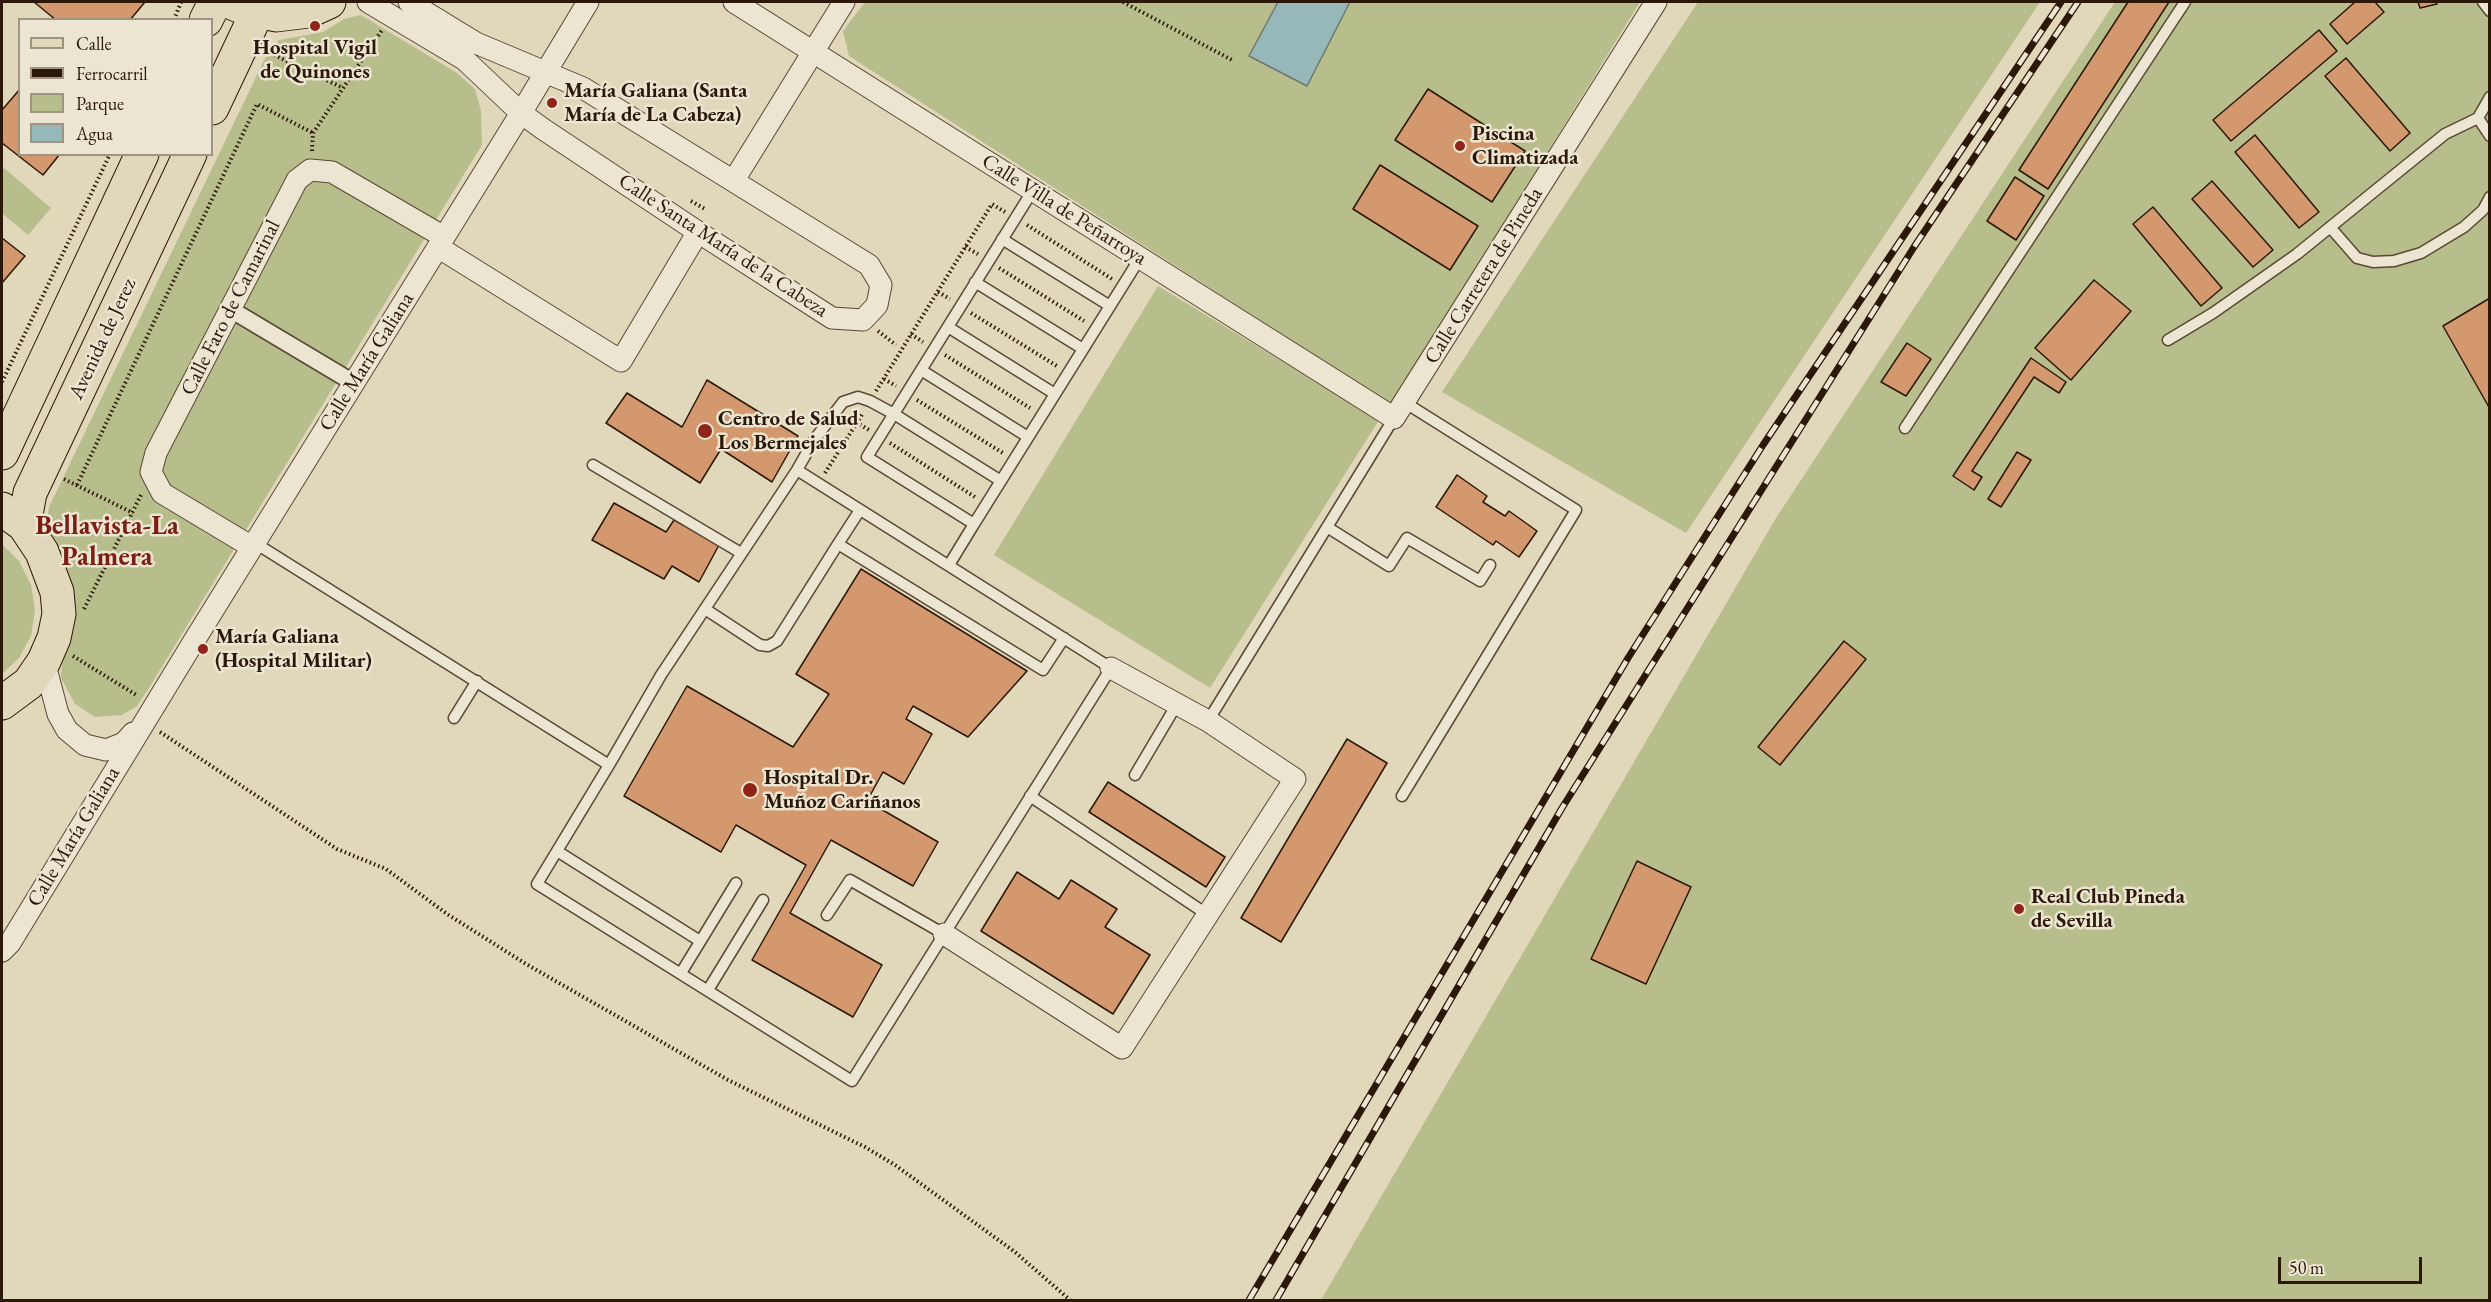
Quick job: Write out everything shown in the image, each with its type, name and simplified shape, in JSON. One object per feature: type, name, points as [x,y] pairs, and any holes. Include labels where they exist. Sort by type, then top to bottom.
[{"type":"main road","points":[[207,18],[214,2]]},
{"type":"main road","points":[[213,105],[250,5],[276,15],[293,14],[329,2]]},
{"type":"main road","name":"Avenida de Jerez","points":[[2,453],[141,156]]},
{"type":"main road","name":"Avenida de Jerez","points":[[13,517],[30,493],[189,156]]},
{"type":"main road","points":[[2,703],[29,683],[53,656],[59,614],[57,592],[42,552],[13,517]]},
{"type":"street","name":"Calle Santa María de la Cabeza","points":[[368,2],[465,60],[521,113],[698,232],[832,318],[863,320],[877,305],[881,285],[869,265],[583,88],[476,43],[409,2]]},
{"type":"street","name":"Calle María Galiana","points":[[2,951],[10,943],[149,713],[588,2]]},
{"type":"street","name":"Calle Villa de Peñarroya","points":[[734,2],[1140,258],[1402,406]]},
{"type":"street","points":[[734,180],[844,2]]},
{"type":"street","name":"Calle Carretera de Pineda","points":[[1402,406],[1656,2]]},
{"type":"street","points":[[310,170],[332,171],[621,361],[698,232]]},
{"type":"street","name":"Calle Faro de Camarinal","points":[[151,472],[156,453],[297,180],[310,170]]},
{"type":"street","points":[[230,309],[354,383]]},
{"type":"street","points":[[151,472],[162,494],[253,545]]},
{"type":"street","name":"Calle María Galiana","points":[[53,656],[58,714],[67,730],[85,745],[106,750],[124,742],[149,713]]},
{"type":"street","points":[[944,934],[1122,1048],[1296,778],[1208,721],[1111,668]]},
{"type":"lane","points":[[1905,428],[2185,2]]},
{"type":"lane","points":[[2483,2],[2490,11]]},
{"type":"lane","points":[[2168,340],[2213,313],[2297,254],[2445,134],[2478,117],[2490,97]]},
{"type":"lane","points":[[2478,117],[2490,136]]},
{"type":"lane","points":[[974,524],[867,457],[1033,190]]},
{"type":"lane","points":[[2330,227],[2357,258],[2373,262],[2394,261],[2421,253],[2464,227],[2483,210],[2490,196]]},
{"type":"lane","points":[[1002,238],[1110,306]]},
{"type":"lane","points":[[949,566],[1140,258]]},
{"type":"lane","points":[[975,282],[1083,349]]},
{"type":"lane","points":[[948,327],[1055,393]]},
{"type":"lane","points":[[921,370],[1028,437]]},
{"type":"lane","points":[[797,470],[1111,668],[852,1081],[537,884],[662,675],[797,470],[814,440],[843,402],[858,397],[870,400],[1001,481]]},
{"type":"lane","points":[[1208,721],[1402,406],[1576,510],[1402,796]]},
{"type":"lane","points":[[593,465],[741,553]]},
{"type":"lane","points":[[705,609],[760,645],[768,646],[777,640],[860,510]]},
{"type":"lane","points":[[1327,527],[1389,566],[1407,538],[1479,581],[1490,565]]},
{"type":"lane","points":[[838,544],[1043,670],[1064,638]]},
{"type":"lane","points":[[253,545],[477,681],[609,765]]},
{"type":"lane","points":[[454,718],[477,681]]},
{"type":"lane","points":[[1135,775],[1178,704]]},
{"type":"lane","points":[[1030,796],[1208,915]]},
{"type":"lane","points":[[557,851],[700,940]]},
{"type":"lane","points":[[827,915],[850,879],[944,934]]},
{"type":"lane","points":[[681,973],[736,884]]},
{"type":"lane","points":[[708,990],[764,900]]},
{"type":"path","points":[[175,18],[181,2]]},
{"type":"path","points":[[1122,2],[1232,60]]},
{"type":"path","points":[[310,170],[313,133],[383,28]]},
{"type":"path","points":[[263,49],[343,88]]},
{"type":"path","points":[[77,486],[257,104],[313,133]]},
{"type":"path","points":[[2,382],[109,156]]},
{"type":"path","points":[[965,247],[1096,328]]},
{"type":"path","points":[[938,292],[1068,373]]},
{"type":"path","points":[[911,334],[1042,416]]},
{"type":"path","points":[[884,379],[1014,460]]},
{"type":"path","points":[[856,423],[987,504]]},
{"type":"path","points":[[79,619],[133,513],[151,472]]},
{"type":"path","points":[[59,477],[133,513]]},
{"type":"path","points":[[53,656],[149,713],[337,849],[386,869],[447,914],[526,964],[728,1080],[865,1147],[895,1165],[1015,1252],[1070,1300]]},
{"type":"green space","points":[[865,2],[1640,2],[1392,405],[849,56],[843,31]]},
{"type":"green space","points":[[1698,2],[2040,2],[1686,533],[1442,392]]},
{"type":"green space","name":"Real Club Pineda de Sevilla","points":[[2115,2],[2489,2],[2489,1300],[1321,1300],[1776,518]]},
{"type":"green space","points":[[361,15],[457,73],[475,89],[481,111],[482,145],[137,706],[122,715],[95,717],[75,704],[61,678],[63,650],[53,549],[46,524],[49,507],[270,48],[279,40],[323,32],[344,19]]},
{"type":"green space","points":[[4,168],[51,208],[28,235],[2,213],[2,171]]},
{"type":"green space","points":[[1158,286],[1379,420],[1210,688],[994,555]]},
{"type":"green space","points":[[2,544],[19,561],[31,585],[35,610],[31,636],[19,658],[2,674]]},
{"type":"water","points":[[1278,2],[1350,2],[1307,86],[1249,56]]},
{"type":"building","points":[[34,2],[145,2],[132,18],[54,18]]},
{"type":"building","points":[[2128,2],[2169,2],[2048,189],[2019,170]]},
{"type":"building","points":[[2355,2],[2375,2],[2384,12],[2347,44],[2330,24]]},
{"type":"building","points":[[2418,2],[2436,2],[2437,4],[2420,8]]},
{"type":"building","points":[[2319,30],[2337,51],[2231,141],[2213,120]]},
{"type":"building","points":[[2346,58],[2410,133],[2390,151],[2325,76]]},
{"type":"building","name":"Piscina Climatizada","points":[[1428,89],[1525,151],[1492,202],[1395,140]]},
{"type":"building","points":[[18,91],[18,155],[2,143],[2,110]]},
{"type":"building","points":[[2255,135],[2319,212],[2299,228],[2235,152]]},
{"type":"building","points":[[19,156],[58,156],[43,175]]},
{"type":"building","name":"Piscina Climatizada","points":[[1380,165],[1478,226],[1450,270],[1353,209]]},
{"type":"building","points":[[2015,177],[2044,196],[2016,240],[1987,221]]},
{"type":"building","points":[[2212,181],[2273,250],[2253,267],[2192,199]]},
{"type":"building","points":[[2153,207],[2222,288],[2201,306],[2133,224]]},
{"type":"building","points":[[2,238],[25,256],[2,283]]},
{"type":"building","points":[[2094,280],[2131,311],[2071,380],[2035,348]]},
{"type":"building","points":[[2490,298],[2490,409],[2443,326]]},
{"type":"building","points":[[1907,343],[1931,359],[1906,396],[1881,382]]},
{"type":"building","points":[[2031,358],[2066,382],[2059,393],[2034,377],[1972,471],[1982,477],[1974,490],[1953,476]]},
{"type":"building","name":"Centro de Salud Los Bermejales","points":[[707,380],[798,436],[772,482],[721,449],[700,483],[606,423],[627,393],[682,427]]},
{"type":"building","points":[[2017,452],[2031,460],[2001,507],[1988,499]]},
{"type":"building","points":[[1457,475],[1487,496],[1483,502],[1505,516],[1509,511],[1537,531],[1519,557],[1496,541],[1493,545],[1436,507]]},
{"type":"building","points":[[614,503],[666,532],[674,520],[719,545],[699,582],[672,566],[664,579],[592,540]]},
{"type":"building","name":"Hospital Dr. Muñoz Cariñanos","points":[[861,569],[1027,671],[968,737],[913,706],[906,719],[932,734],[904,784],[883,772],[867,801],[938,842],[913,886],[831,840],[790,913],[882,965],[853,1017],[752,960],[806,865],[736,825],[721,852],[624,796],[687,686],[793,747],[829,694],[796,674]]},
{"type":"building","points":[[1844,641],[1866,659],[1780,765],[1758,747]]},
{"type":"building","points":[[1347,739],[1387,763],[1281,942],[1241,918]]},
{"type":"building","points":[[1108,782],[1225,857],[1206,887],[1089,812]]},
{"type":"building","points":[[1637,861],[1691,887],[1646,984],[1591,959]]},
{"type":"building","points":[[1017,872],[1059,899],[1071,880],[1117,909],[1105,927],[1150,955],[1113,1014],[981,931]]},
{"type":"railway","points":[[1249,1300],[1628,658],[1763,445],[2061,2]]},
{"type":"railway","points":[[1276,1300],[1562,808],[1914,247],[2078,2]]},
{"type":"place","name":"Hospital Vigil de Quinones","points":[[315,26]]},
{"type":"place","name":"María Galiana (Santa María de La Cabeza)","points":[[552,103]]},
{"type":"place","name":"Piscina Climatizada","points":[[1460,146]]},
{"type":"place","name":"Centro de Salud Los Bermejales","points":[[705,431]]},
{"type":"place","name":"María Galiana (Hospital Militar)","points":[[203,649]]},
{"type":"place","name":"Hospital Dr. Muñoz Cariñanos","points":[[750,790]]},
{"type":"place","name":"Real Club Pineda de Sevilla","points":[[2019,909]]},
{"type":"district","name":"Bellavista-La Palmera","points":[[107,542]]}]
